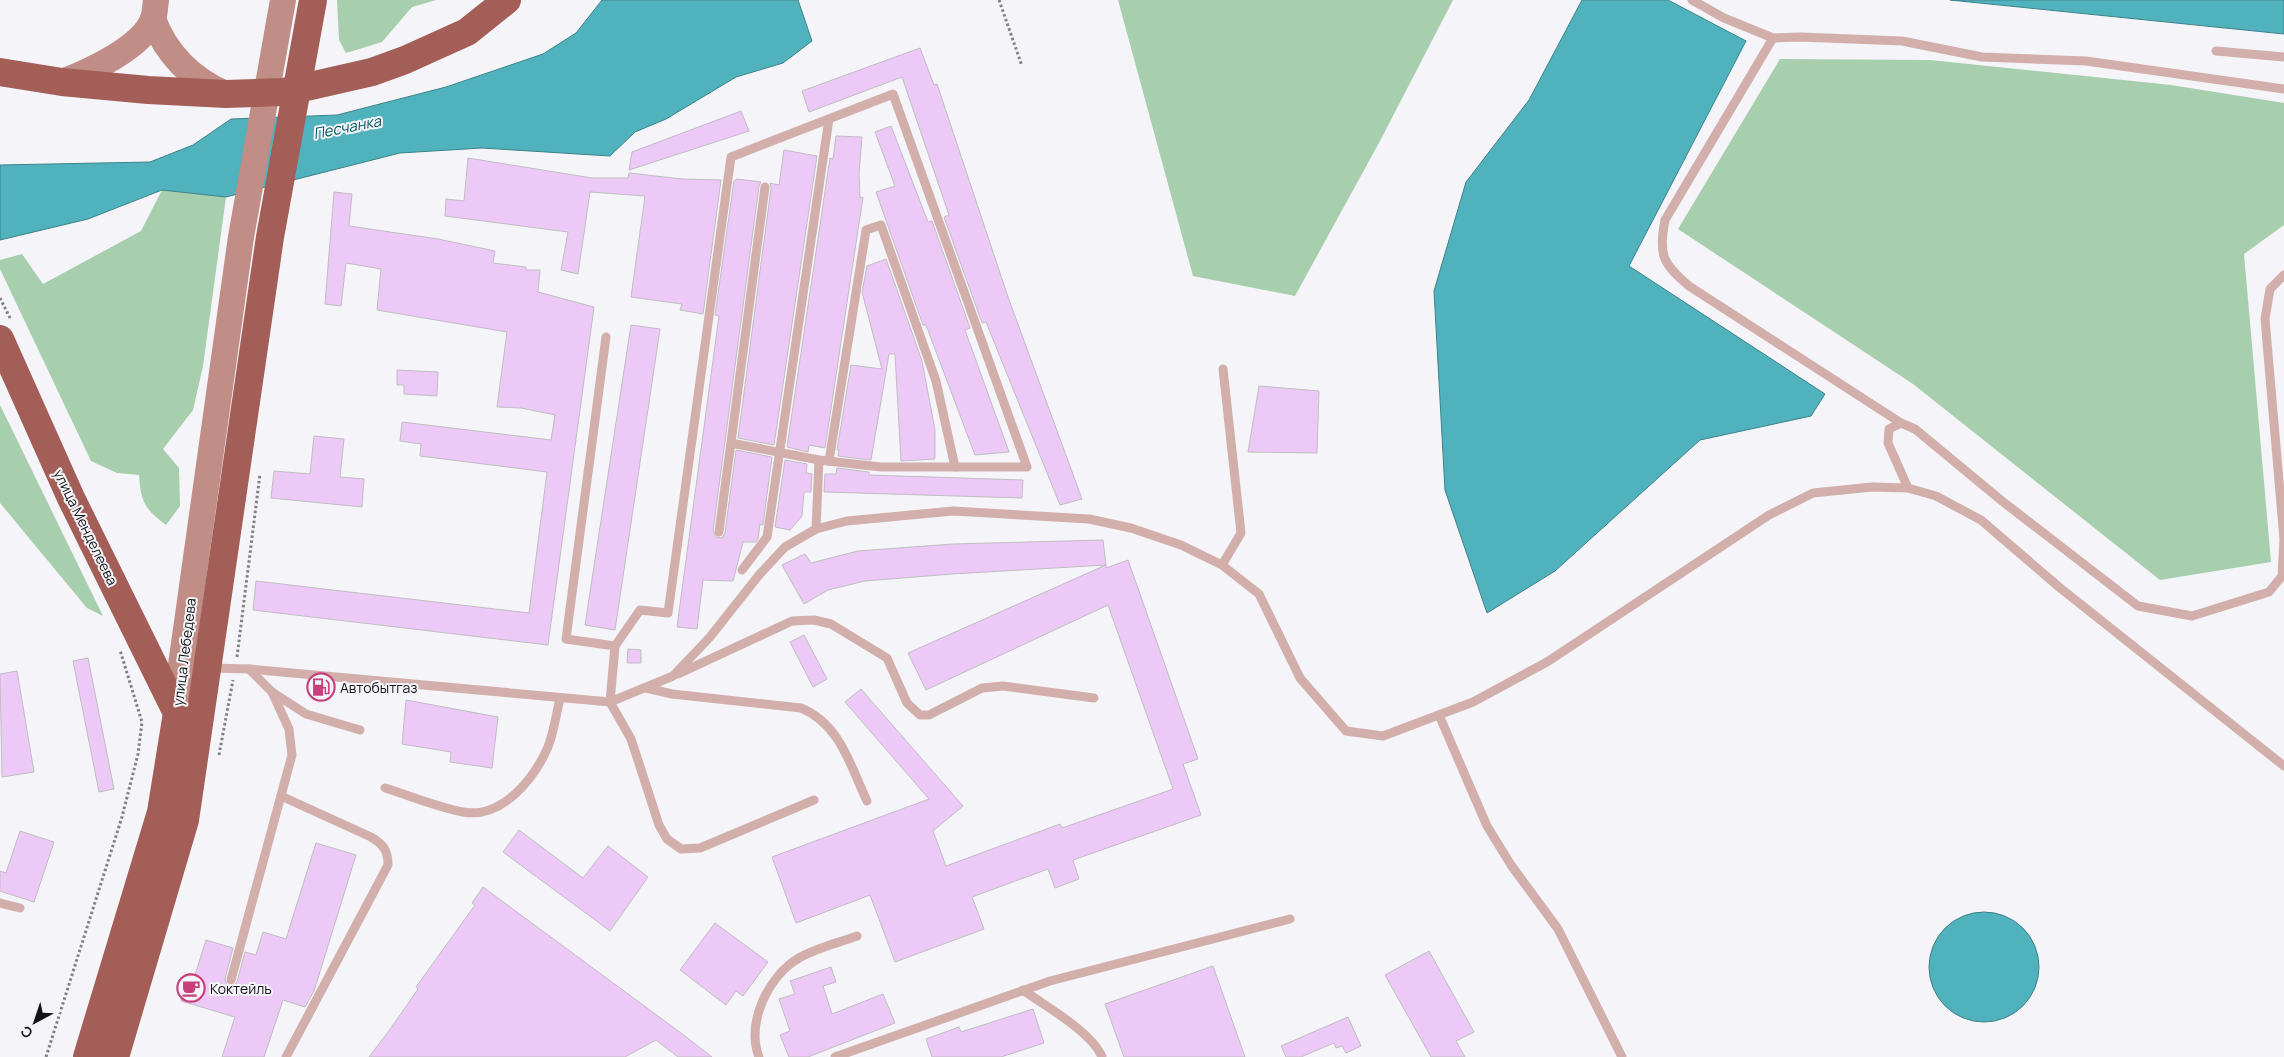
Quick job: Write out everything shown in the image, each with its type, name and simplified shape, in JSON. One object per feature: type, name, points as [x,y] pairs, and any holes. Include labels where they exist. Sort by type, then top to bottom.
[{"type":"highway","name":"улица Лебедева","points":[[115,1057],[185,820],[194,666],[313,0]]},
{"type":"highway","points":[[0,72],[62,82],[226,94],[284,92],[372,72],[405,60],[467,32],[507,0]]},
{"type":"highway","name":"улица Менделеева","points":[[6,331],[71,498],[177,713]]},
{"type":"highway","name":"улица Лебедева","points":[[87,1057],[162,812],[177,713]]},
{"type":"main road","name":"улица Лебедева","points":[[177,713],[194,666],[241,237],[283,0]]},
{"type":"main road","points":[[155,10],[158,32],[179,62],[209,87],[226,94]]},
{"type":"main road","points":[[62,82],[92,70],[112,59],[136,39],[155,10]]},
{"type":"lane","points":[[1692,0],[1724,18],[1773,38],[1800,37],[1902,42],[1982,57],[2086,61],[2284,89]]},
{"type":"lane","points":[[1773,38],[1665,220],[1661,242],[1668,268],[1689,286],[1901,423],[1915,429],[2002,501],[2138,606],[2192,616],[2269,592],[2282,576],[2284,539],[2265,320],[2270,289],[2284,275]]},
{"type":"lane","points":[[2216,51],[2284,57]]},
{"type":"lane","points":[[731,443],[819,460],[881,467],[1027,467],[893,94],[731,157],[668,613],[640,610],[616,646],[610,702],[631,739],[659,825],[667,839],[681,848],[700,848],[814,800]]},
{"type":"lane","points":[[742,570],[767,537],[829,118]]},
{"type":"lane","points":[[719,532],[765,187]]},
{"type":"lane","points":[[830,461],[866,230],[881,225],[936,382],[955,467]]},
{"type":"lane","points":[[606,337],[566,639],[616,646]]},
{"type":"lane","points":[[1222,565],[1241,532],[1223,369]]},
{"type":"lane","points":[[1901,423],[1889,429],[1888,443],[1908,488]]},
{"type":"lane","points":[[816,529],[819,460]]},
{"type":"lane","points":[[673,676],[710,637],[759,575],[785,547],[816,529],[847,521],[954,511],[1089,519],[1131,528],[1181,545],[1222,565],[1259,594],[1300,678],[1346,731],[1383,736],[1473,702],[1547,662],[1769,515],[1813,492],[1872,487],[1908,488],[1936,496],[1981,520],[2059,587],[2284,766]]},
{"type":"lane","points":[[194,666],[610,702],[673,676],[792,621],[814,620],[831,624],[887,658],[907,703],[920,715],[929,715],[982,688],[1003,686],[1094,698]]},
{"type":"lane","points":[[249,670],[272,692],[306,714],[360,730]]},
{"type":"lane","points":[[645,688],[672,694],[801,708],[814,713],[835,733],[867,801]]},
{"type":"lane","points":[[231,980],[292,755],[289,729],[272,692]]},
{"type":"lane","points":[[386,788],[464,812],[482,811],[503,804],[519,790],[540,762],[549,745],[560,698]]},
{"type":"lane","points":[[1439,715],[1486,826],[1558,929],[1622,1057]]},
{"type":"lane","points":[[281,796],[370,836],[380,842],[388,857],[388,865],[286,1057]]},
{"type":"lane","points":[[0,903],[20,908]]},
{"type":"lane","points":[[835,1057],[1050,981],[1290,920]]},
{"type":"lane","points":[[759,1057],[754,1045],[758,1017],[766,993],[782,972],[800,958],[857,936]]},
{"type":"lane","points":[[1023,990],[1082,1033],[1100,1050],[1102,1057]]},
{"type":"path","points":[[998,0],[1022,66]]},
{"type":"path","points":[[0,298],[6,331]]},
{"type":"path","points":[[46,1057],[122,818],[138,754],[142,722],[115,634],[134,627]]},
{"type":"green space","points":[[337,0],[436,0],[412,7],[382,42],[346,53],[339,40]]},
{"type":"green space","points":[[1118,0],[1453,0],[1380,141],[1295,296],[1193,276]]},
{"type":"green space","points":[[1780,59],[1930,60],[2171,85],[2284,103],[2284,225],[2244,254],[2271,562],[2160,580],[1913,384],[1678,229]]},
{"type":"green space","points":[[162,190],[226,197],[203,366],[193,410],[163,449],[179,468],[180,506],[166,525],[145,504],[139,475],[117,473],[91,461],[0,269],[0,260],[22,254],[43,284],[141,231]]},
{"type":"green space","points":[[0,405],[103,616],[87,608],[0,503]]},
{"type":"water","name":"Песчанка","points":[[602,0],[798,0],[812,41],[783,63],[736,77],[666,119],[635,132],[610,156],[482,148],[400,153],[226,197],[162,190],[88,219],[0,240],[0,165],[150,162],[193,145],[231,119],[337,115],[446,87],[543,54],[576,33]]},
{"type":"water","points":[[1582,0],[1668,0],[1746,41],[1629,266],[1825,394],[1811,416],[1700,440],[1555,571],[1487,613],[1445,490],[1434,291],[1466,182],[1529,100]]},
{"type":"water","points":[[1950,0],[2284,0],[2284,34]]},
{"type":"water","points":[[1984,912],[2005,916],[2023,928],[2035,946],[2039,967],[2035,988],[2023,1006],[2005,1018],[1984,1022],[1963,1018],[1945,1006],[1933,988],[1929,967],[1933,946],[1945,928],[1963,916]]},
{"type":"building","points":[[920,48],[934,85],[937,84],[1008,297],[1082,499],[1060,505],[986,322],[982,323],[944,217],[949,215],[902,77],[809,112],[802,91]]},
{"type":"building","points":[[741,111],[749,131],[629,170],[632,152]]},
{"type":"building","points":[[891,126],[928,222],[932,221],[970,328],[965,330],[1009,452],[975,455],[926,325],[923,325],[876,192],[895,186],[875,132]]},
{"type":"building","points":[[836,136],[862,137],[859,173],[860,198],[863,197],[825,448],[809,445],[808,452],[787,447],[830,158],[833,159]]},
{"type":"building","points":[[784,150],[817,156],[774,445],[738,438],[771,188],[770,183],[779,185]]},
{"type":"building","points":[[468,158],[592,178],[628,178],[629,173],[682,179],[721,180],[703,314],[680,310],[682,304],[631,297],[645,196],[590,192],[578,274],[561,270],[568,232],[445,216],[446,199],[464,201]]},
{"type":"building","points":[[737,179],[761,182],[713,531],[716,537],[722,538],[725,533],[736,450],[772,457],[763,525],[760,524],[756,542],[743,542],[733,581],[703,580],[697,629],[677,627],[719,316],[715,315],[734,181]]},
{"type":"building","points":[[334,192],[352,194],[349,226],[438,239],[495,251],[493,263],[526,267],[526,270],[540,270],[538,292],[594,307],[548,645],[253,610],[256,581],[529,613],[547,472],[420,456],[421,444],[400,441],[402,422],[551,440],[555,415],[521,408],[497,407],[507,332],[377,310],[381,269],[346,263],[341,306],[325,304]]},
{"type":"building","points":[[886,259],[922,361],[935,430],[935,459],[901,461],[895,354],[889,354],[871,460],[838,456],[839,450],[837,450],[851,365],[882,369],[862,292],[867,266]]},
{"type":"building","points":[[631,325],[660,329],[615,630],[585,625]]},
{"type":"building","points":[[397,370],[438,372],[437,396],[404,394],[404,385],[397,385]]},
{"type":"building","points":[[1259,386],[1319,391],[1317,453],[1248,452]]},
{"type":"building","points":[[314,436],[344,439],[340,477],[364,479],[362,507],[271,498],[274,471],[310,474]]},
{"type":"building","points":[[785,460],[807,464],[806,473],[812,474],[811,492],[804,492],[802,516],[790,530],[775,527]]},
{"type":"building","points":[[837,468],[869,472],[869,475],[1023,480],[1022,498],[824,492],[825,474],[836,474]]},
{"type":"building","points":[[1103,540],[1106,565],[865,581],[828,590],[804,604],[782,565],[805,554],[811,563],[858,551],[953,544]]},
{"type":"building","points":[[1128,560],[1198,759],[1183,764],[1201,815],[1073,860],[1079,879],[1055,888],[1048,869],[972,897],[984,929],[895,962],[870,895],[796,923],[772,857],[929,799],[845,702],[861,689],[963,806],[933,831],[946,866],[1060,824],[1062,828],[1173,789],[1108,605],[926,690],[908,653],[1106,565],[1106,568]]},
{"type":"building","points":[[804,635],[827,679],[813,687],[790,642]]},
{"type":"building","points":[[628,649],[641,650],[641,663],[627,663]]},
{"type":"building","points":[[88,658],[114,789],[99,792],[73,661]]},
{"type":"building","points":[[17,671],[34,772],[2,777],[0,674]]},
{"type":"building","points":[[406,700],[498,717],[492,768],[450,762],[451,752],[402,744]]},
{"type":"building","points":[[519,830],[583,878],[608,846],[648,877],[610,931],[503,852]]},
{"type":"building","points":[[20,831],[54,842],[34,902],[0,891],[0,871],[6,873]]},
{"type":"building","points":[[316,843],[356,855],[314,991],[305,1007],[283,1000],[264,1057],[222,1057],[235,1017],[181,1001],[189,973],[195,975],[206,940],[233,948],[225,979],[227,985],[233,986],[237,982],[245,952],[256,955],[263,932],[286,939]]},
{"type":"building","points":[[483,887],[712,1057],[678,1057],[656,1040],[625,1057],[369,1057],[475,905],[472,903]]},
{"type":"building","points":[[715,923],[768,962],[743,996],[736,991],[726,1005],[680,970]]},
{"type":"building","points":[[1429,951],[1474,1032],[1456,1041],[1465,1057],[1431,1057],[1385,975]]},
{"type":"building","points":[[1213,966],[1245,1057],[1124,1057],[1105,1004]]},
{"type":"building","points":[[831,967],[836,982],[823,986],[832,1014],[883,994],[895,1023],[808,1057],[789,1057],[780,1035],[790,1031],[779,999],[795,994],[790,981]]},
{"type":"building","points":[[1033,1009],[1044,1043],[1001,1057],[932,1057],[926,1039],[959,1027],[961,1032]]},
{"type":"building","points":[[1348,1017],[1361,1046],[1346,1053],[1342,1046],[1336,1048],[1334,1043],[1301,1057],[1286,1057],[1281,1046]]},
{"type":"place","name":"Автобытгаз","points":[[321,687]]},
{"type":"place","name":"Коктейль","points":[[191,988]]}]
